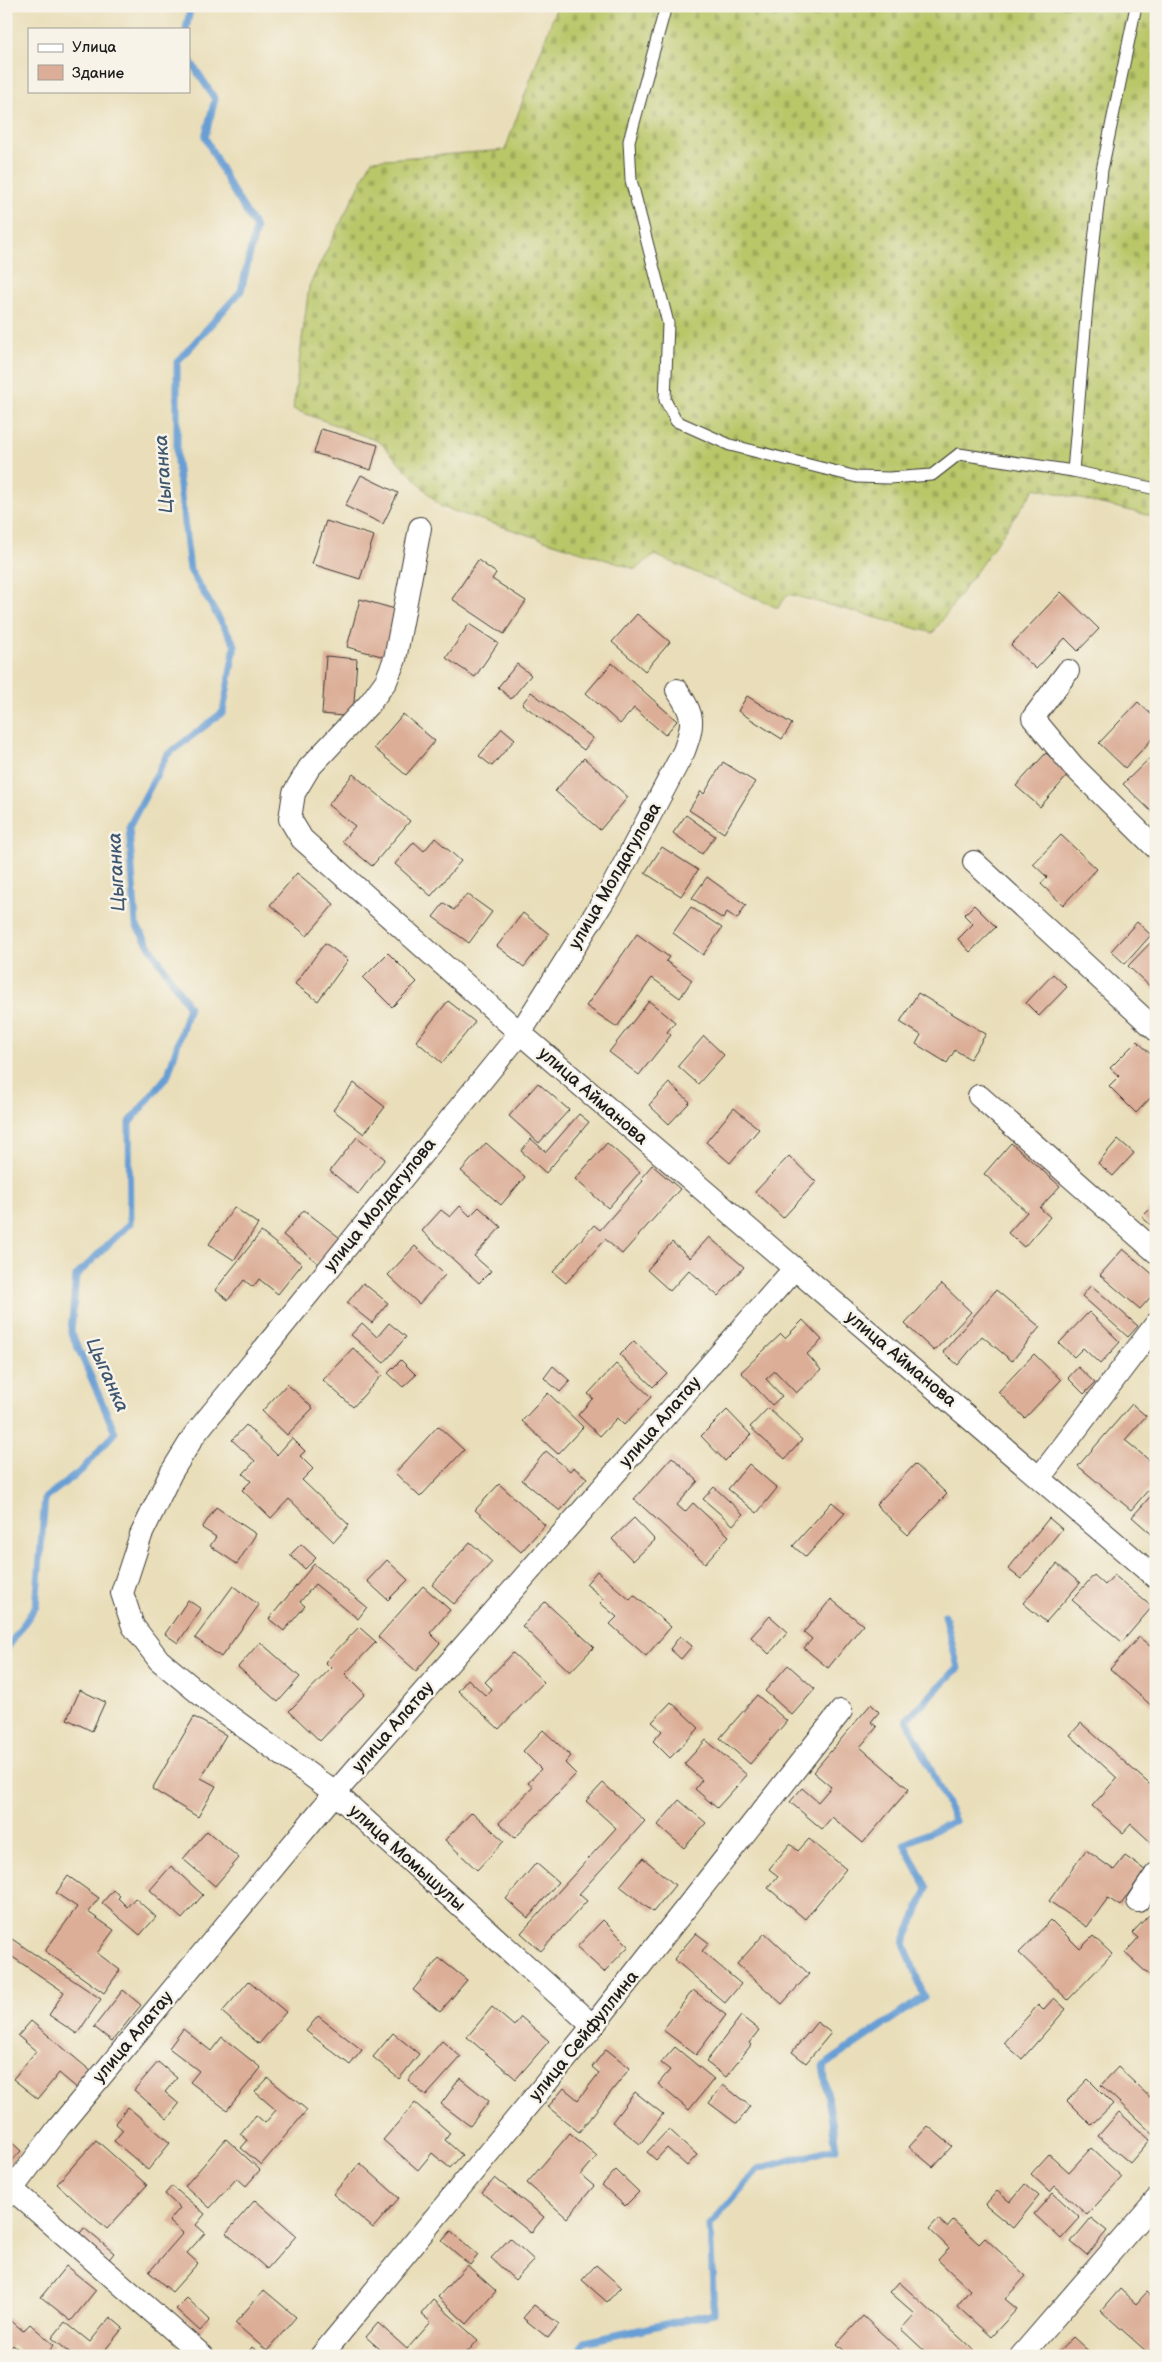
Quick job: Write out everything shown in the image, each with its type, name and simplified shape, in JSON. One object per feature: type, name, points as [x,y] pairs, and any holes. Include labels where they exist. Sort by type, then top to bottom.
[{"type":"street","name":"улица Айманова","points":[[420,528],[395,659],[386,681],[370,703],[309,768],[294,793],[290,819],[302,839],[520,1033],[1156,1578]]},
{"type":"street","points":[[1068,671],[1033,718],[1073,766],[1156,848]]},
{"type":"street","name":"улица Молдагулова","points":[[211,1702],[159,1660],[133,1626],[122,1593],[141,1535],[171,1473],[195,1434],[520,1033],[610,889],[684,752],[692,728],[689,707],[677,690]]},
{"type":"street","points":[[974,862],[1156,1030]]},
{"type":"street","points":[[979,1096],[1156,1252]]},
{"type":"street","name":"улица Алатау","points":[[9,2193],[59,2127],[335,1793],[794,1269]]},
{"type":"street","points":[[1040,1477],[1156,1324]]},
{"type":"street","name":"улица Момышулы","points":[[211,1702],[335,1793],[593,2026]]},
{"type":"street","name":"улица Сейфуллина","points":[[321,2356],[593,2026],[841,1711]]},
{"type":"street","points":[[1138,1901],[1156,1874]]},
{"type":"street","points":[[9,2193],[203,2356]]},
{"type":"street","points":[[1021,2356],[1156,2200]]},
{"type":"lane","points":[[666,6],[629,141],[631,180],[668,323],[664,400],[676,421],[730,445],[857,477],[889,478],[932,475],[959,454],[1072,471],[1156,489]]},
{"type":"lane","points":[[1072,471],[1088,294],[1102,170],[1136,6]]},
{"type":"green space","points":[[557,6],[1156,6],[1156,517],[1035,488],[933,633],[788,594],[778,608],[655,555],[635,569],[441,507],[380,442],[293,409],[309,286],[372,160],[505,150]]},
{"type":"building","points":[[321,429],[378,445],[371,470],[314,453]]},
{"type":"building","points":[[361,475],[398,493],[383,524],[345,506]]},
{"type":"building","points":[[326,521],[374,536],[360,579],[312,564]]},
{"type":"building","points":[[478,560],[496,573],[492,579],[526,601],[504,634],[452,599]]},
{"type":"building","points":[[1061,592],[1099,629],[1078,651],[1065,638],[1036,669],[1011,645]]},
{"type":"building","points":[[360,599],[398,610],[385,657],[347,647]]},
{"type":"building","points":[[637,614],[670,642],[645,671],[612,642]]},
{"type":"building","points":[[469,624],[498,643],[475,677],[446,658]]},
{"type":"building","points":[[326,656],[357,659],[353,717],[322,714]]},
{"type":"building","points":[[612,663],[677,721],[665,735],[634,708],[620,724],[586,693]]},
{"type":"building","points":[[517,664],[531,675],[511,699],[498,687]]},
{"type":"building","points":[[531,692],[593,738],[584,750],[522,704]]},
{"type":"building","points":[[747,696],[792,724],[782,739],[738,711]]},
{"type":"building","points":[[1138,702],[1156,719],[1156,735],[1125,768],[1099,743]]},
{"type":"building","points":[[403,714],[435,741],[406,775],[374,748]]},
{"type":"building","points":[[502,728],[515,739],[492,766],[479,756]]},
{"type":"building","points":[[1156,752],[1156,816],[1123,784]]},
{"type":"building","points":[[1046,753],[1069,774],[1040,807],[1016,786]]},
{"type":"building","points":[[584,758],[628,797],[600,830],[555,791]]},
{"type":"building","points":[[723,762],[755,782],[724,833],[689,810],[701,791],[704,794]]},
{"type":"building","points":[[353,774],[410,821],[372,866],[342,841],[355,826],[328,805]]},
{"type":"building","points":[[686,815],[715,836],[702,854],[673,833]]},
{"type":"building","points":[[1061,835],[1097,869],[1063,905],[1041,884],[1047,877],[1033,864]]},
{"type":"building","points":[[435,838],[461,861],[431,896],[395,864],[414,842],[424,851]]},
{"type":"building","points":[[662,847],[698,870],[681,896],[645,873]]},
{"type":"building","points":[[297,873],[334,904],[307,936],[270,905]]},
{"type":"building","points":[[707,877],[746,905],[737,919],[727,912],[723,919],[692,898]]},
{"type":"building","points":[[467,894],[492,912],[469,943],[433,917],[444,903],[454,910]]},
{"type":"building","points":[[974,905],[996,927],[970,952],[958,939],[973,924],[964,915]]},
{"type":"building","points":[[691,907],[722,928],[703,955],[673,933]]},
{"type":"building","points":[[523,913],[549,934],[524,967],[497,946]]},
{"type":"building","points":[[1137,922],[1151,935],[1125,964],[1111,951]]},
{"type":"building","points":[[637,934],[669,957],[666,961],[692,980],[680,998],[652,978],[617,1027],[586,1006]]},
{"type":"building","points":[[1156,937],[1156,992],[1128,966]]},
{"type":"building","points":[[325,943],[348,960],[318,1001],[295,984]]},
{"type":"building","points":[[388,953],[417,982],[392,1007],[363,978]]},
{"type":"building","points":[[1053,974],[1067,987],[1039,1016],[1026,1003]]},
{"type":"building","points":[[918,993],[986,1034],[970,1059],[955,1050],[947,1063],[916,1044],[921,1035],[900,1022]]},
{"type":"building","points":[[448,1001],[475,1022],[442,1063],[416,1041]]},
{"type":"building","points":[[649,1001],[675,1022],[667,1032],[671,1035],[639,1075],[609,1052]]},
{"type":"building","points":[[704,1036],[724,1055],[698,1084],[678,1066]]},
{"type":"building","points":[[1137,1041],[1156,1059],[1156,1092],[1136,1113],[1109,1086],[1119,1076],[1110,1068]]},
{"type":"building","points":[[354,1083],[385,1107],[364,1134],[333,1110]]},
{"type":"building","points":[[538,1083],[569,1110],[539,1143],[509,1116]]},
{"type":"building","points":[[669,1083],[690,1102],[669,1124],[649,1105]]},
{"type":"building","points":[[734,1108],[759,1129],[730,1163],[706,1142]]},
{"type":"building","points":[[579,1114],[589,1122],[546,1173],[521,1151],[531,1139],[546,1152]]},
{"type":"building","points":[[357,1137],[385,1159],[358,1194],[330,1171]]},
{"type":"building","points":[[1118,1139],[1134,1153],[1113,1176],[1098,1163]]},
{"type":"building","points":[[486,1143],[525,1177],[501,1205],[461,1171]]},
{"type":"building","points":[[607,1143],[640,1172],[608,1208],[575,1179]]},
{"type":"building","points":[[1011,1143],[1060,1186],[1040,1208],[1050,1217],[1024,1247],[1008,1233],[1027,1212],[984,1174]]},
{"type":"building","points":[[789,1156],[816,1182],[783,1218],[755,1192]]},
{"type":"building","points":[[652,1165],[680,1189],[622,1254],[605,1239],[566,1283],[553,1272],[594,1225],[600,1230],[643,1181],[641,1178]]},
{"type":"building","points":[[1156,1203],[1156,1230],[1142,1217]]},
{"type":"building","points":[[460,1206],[470,1216],[479,1207],[501,1227],[474,1256],[491,1271],[479,1283],[422,1231],[441,1210],[450,1217]]},
{"type":"building","points":[[234,1207],[258,1224],[234,1260],[209,1244]]},
{"type":"building","points":[[304,1210],[340,1238],[319,1264],[283,1235]]},
{"type":"building","points":[[261,1232],[302,1264],[278,1294],[259,1279],[253,1287],[244,1280],[228,1300],[215,1290]]},
{"type":"building","points":[[709,1237],[744,1267],[718,1296],[689,1270],[670,1291],[647,1270],[672,1242],[690,1258]]},
{"type":"building","points":[[415,1246],[445,1275],[419,1304],[388,1275]]},
{"type":"building","points":[[1123,1249],[1156,1277],[1156,1291],[1140,1309],[1100,1275]]},
{"type":"building","points":[[363,1283],[388,1303],[372,1323],[347,1303]]},
{"type":"building","points":[[942,1284],[971,1312],[934,1351],[905,1324]]},
{"type":"building","points":[[1091,1285],[1138,1326],[1128,1337],[1082,1296]]},
{"type":"building","points":[[996,1290],[1040,1327],[1012,1361],[982,1336],[958,1365],[943,1352]]},
{"type":"building","points":[[1089,1312],[1120,1342],[1100,1364],[1083,1348],[1074,1357],[1059,1343]]},
{"type":"building","points":[[803,1320],[822,1340],[807,1354],[821,1370],[796,1393],[775,1371],[766,1379],[782,1396],[772,1405],[741,1372],[781,1334],[785,1338]]},
{"type":"building","points":[[362,1323],[377,1337],[389,1323],[406,1337],[384,1363],[351,1335]]},
{"type":"building","points":[[634,1341],[667,1373],[653,1387],[620,1355]]},
{"type":"building","points":[[353,1348],[382,1375],[353,1407],[323,1380]]},
{"type":"building","points":[[1034,1354],[1061,1380],[1025,1418],[998,1392]]},
{"type":"building","points":[[401,1360],[416,1375],[403,1387],[388,1373]]},
{"type":"building","points":[[616,1364],[651,1397],[624,1425],[617,1418],[600,1436],[578,1415],[593,1398],[588,1394]]},
{"type":"building","points":[[553,1366],[570,1381],[560,1392],[544,1378]]},
{"type":"building","points":[[1078,1367],[1095,1383],[1084,1394],[1068,1378]]},
{"type":"building","points":[[287,1384],[313,1408],[287,1435],[262,1411]]},
{"type":"building","points":[[548,1393],[583,1427],[558,1454],[522,1421]]},
{"type":"building","points":[[1132,1404],[1146,1416],[1125,1440],[1156,1466],[1156,1481],[1131,1510],[1078,1466]]},
{"type":"building","points":[[768,1408],[802,1440],[785,1459],[750,1427]]},
{"type":"building","points":[[727,1410],[751,1435],[725,1461],[701,1436]]},
{"type":"building","points":[[246,1425],[277,1455],[292,1438],[305,1451],[300,1456],[313,1469],[302,1480],[349,1525],[334,1542],[289,1499],[271,1518],[242,1490],[251,1481],[243,1474],[255,1461],[232,1440]]},
{"type":"building","points":[[438,1426],[464,1450],[420,1497],[395,1473]]},
{"type":"building","points":[[546,1451],[570,1471],[573,1467],[587,1478],[560,1511],[522,1480]]},
{"type":"building","points":[[672,1457],[698,1481],[677,1505],[685,1512],[693,1503],[729,1536],[705,1563],[634,1499]]},
{"type":"building","points":[[749,1464],[777,1488],[757,1513],[728,1489]]},
{"type":"building","points":[[915,1464],[947,1494],[908,1535],[876,1505]]},
{"type":"building","points":[[499,1484],[545,1525],[521,1552],[475,1510]]},
{"type":"building","points":[[714,1487],[743,1514],[733,1525],[703,1499]]},
{"type":"building","points":[[1156,1490],[1156,1538],[1132,1517]]},
{"type":"building","points":[[832,1502],[845,1513],[806,1557],[793,1546]]},
{"type":"building","points":[[216,1507],[256,1534],[237,1564],[210,1546],[216,1537],[202,1528]]},
{"type":"building","points":[[634,1518],[655,1540],[633,1561],[612,1539]]},
{"type":"building","points":[[1049,1518],[1062,1529],[1021,1579],[1008,1569]]},
{"type":"building","points":[[470,1542],[492,1562],[454,1604],[432,1585]]},
{"type":"building","points":[[301,1544],[316,1558],[305,1569],[290,1555]]},
{"type":"building","points":[[387,1560],[408,1580],[388,1600],[367,1581]]},
{"type":"building","points":[[314,1564],[367,1607],[358,1619],[315,1584],[300,1602],[305,1606],[284,1631],[269,1619]]},
{"type":"building","points":[[1057,1564],[1080,1583],[1046,1622],[1023,1603]]},
{"type":"building","points":[[597,1571],[630,1600],[634,1595],[671,1627],[646,1656],[610,1624],[617,1617],[600,1603],[604,1599],[586,1584]]},
{"type":"building","points":[[1094,1575],[1105,1585],[1114,1575],[1152,1607],[1122,1642],[1072,1600]]},
{"type":"building","points":[[233,1586],[259,1605],[221,1657],[195,1638]]},
{"type":"building","points":[[423,1586],[450,1610],[430,1633],[440,1643],[416,1671],[378,1637]]},
{"type":"building","points":[[831,1599],[863,1625],[828,1668],[804,1648],[812,1639],[804,1632]]},
{"type":"building","points":[[188,1600],[201,1609],[178,1643],[165,1634]]},
{"type":"building","points":[[545,1602],[594,1647],[570,1672],[522,1626]]},
{"type":"building","points":[[770,1616],[788,1632],[769,1654],[751,1637]]},
{"type":"building","points":[[359,1627],[376,1642],[345,1674],[365,1694],[320,1741],[289,1711],[331,1668],[325,1662]]},
{"type":"building","points":[[680,1636],[692,1646],[681,1659],[670,1649]]},
{"type":"building","points":[[1139,1637],[1156,1651],[1156,1706],[1154,1708],[1110,1669]]},
{"type":"building","points":[[260,1642],[300,1677],[278,1702],[238,1667]]},
{"type":"building","points":[[513,1653],[544,1682],[499,1729],[458,1691],[468,1679],[486,1696],[492,1689],[485,1682]]},
{"type":"building","points":[[788,1665],[815,1689],[792,1715],[765,1691]]},
{"type":"building","points":[[80,1690],[105,1702],[92,1731],[67,1719]]},
{"type":"building","points":[[757,1695],[787,1721],[750,1764],[720,1738]]},
{"type":"building","points":[[671,1702],[699,1728],[670,1758],[653,1741],[662,1731],[652,1722]]},
{"type":"building","points":[[871,1704],[879,1712],[871,1722],[877,1727],[860,1747],[909,1789],[863,1843],[832,1817],[822,1829],[790,1802],[802,1788],[818,1802],[831,1787],[813,1772]]},
{"type":"building","points":[[194,1717],[226,1735],[201,1778],[216,1786],[198,1817],[152,1789]]},
{"type":"building","points":[[1081,1723],[1156,1790],[1156,1847],[1131,1824],[1123,1833],[1092,1806],[1117,1778],[1070,1735]]},
{"type":"building","points":[[543,1730],[571,1756],[565,1763],[576,1774],[515,1838],[499,1823],[533,1787],[528,1783],[541,1769],[523,1751]]},
{"type":"building","points":[[706,1740],[747,1775],[717,1808],[695,1789],[702,1780],[684,1764]]},
{"type":"building","points":[[603,1783],[645,1821],[579,1894],[587,1901],[541,1951],[521,1933],[616,1828],[586,1801]]},
{"type":"building","points":[[679,1800],[706,1823],[684,1848],[658,1825]]},
{"type":"building","points":[[472,1812],[504,1841],[477,1870],[445,1840]]},
{"type":"building","points":[[207,1831],[239,1858],[215,1886],[183,1859]]},
{"type":"building","points":[[809,1839],[846,1869],[805,1919],[768,1888],[778,1876],[769,1869],[790,1844],[798,1851]]},
{"type":"building","points":[[1086,1850],[1114,1870],[1125,1856],[1145,1870],[1120,1906],[1108,1898],[1087,1927],[1049,1901]]},
{"type":"building","points":[[643,1858],[675,1885],[653,1912],[620,1886]]},
{"type":"building","points":[[536,1863],[558,1882],[528,1918],[506,1899]]},
{"type":"building","points":[[171,1866],[203,1895],[182,1919],[150,1890]]},
{"type":"building","points":[[68,1876],[99,1898],[88,1912],[114,1930],[97,1953],[120,1970],[104,1993],[45,1951],[77,1907],[56,1893]]},
{"type":"building","points":[[113,1890],[120,1896],[118,1898],[127,1907],[135,1898],[156,1917],[140,1935],[102,1903]]},
{"type":"building","points":[[1149,1915],[1154,1919],[1156,1916],[1156,1981],[1125,1953],[1138,1938],[1132,1933]]},
{"type":"building","points":[[603,1920],[629,1946],[604,1972],[577,1947]]},
{"type":"building","points":[[1051,1920],[1080,1949],[1093,1936],[1112,1954],[1068,2000],[1019,1953]]},
{"type":"building","points":[[696,1933],[709,1943],[702,1951],[741,1984],[725,2003],[674,1959]]},
{"type":"building","points":[[765,1933],[809,1974],[782,2004],[737,1964]]},
{"type":"building","points":[[6,1935],[101,1999],[77,2034],[49,2015],[64,1992],[11,1956],[6,1962]]},
{"type":"building","points":[[439,1958],[467,1980],[440,2012],[413,1990]]},
{"type":"building","points":[[249,1981],[286,2012],[259,2044],[222,2012]]},
{"type":"building","points":[[123,1990],[141,2005],[112,2041],[94,2027]]},
{"type":"building","points":[[693,1990],[726,2015],[696,2055],[663,2030]]},
{"type":"building","points":[[1054,1998],[1066,2009],[1022,2059],[1004,2043],[1038,2005],[1043,2010]]},
{"type":"building","points":[[492,2007],[514,2026],[521,2017],[549,2041],[516,2079],[467,2037]]},
{"type":"building","points":[[318,2016],[362,2050],[350,2065],[306,2031]]},
{"type":"building","points":[[741,2016],[759,2030],[749,2043],[751,2045],[726,2077],[706,2062]]},
{"type":"building","points":[[31,2021],[92,2072],[78,2089],[59,2073],[38,2099],[13,2079],[36,2051],[18,2036]]},
{"type":"building","points":[[817,2022],[831,2033],[806,2063],[792,2052]]},
{"type":"building","points":[[183,2029],[211,2051],[222,2037],[261,2068],[227,2110],[190,2082],[199,2071],[169,2048]]},
{"type":"building","points":[[393,2033],[419,2054],[399,2079],[373,2057]]},
{"type":"building","points":[[442,2041],[461,2057],[426,2096],[408,2080]]},
{"type":"building","points":[[675,2047],[714,2079],[689,2110],[658,2084],[670,2070],[661,2063]]},
{"type":"building","points":[[606,2049],[630,2068],[579,2132],[548,2107],[564,2088],[578,2100],[599,2073],[592,2067]]},
{"type":"building","points":[[158,2062],[177,2078],[165,2092],[179,2104],[167,2119],[134,2090]]},
{"type":"building","points":[[1118,2067],[1156,2103],[1156,2137],[1101,2085]]},
{"type":"building","points":[[268,2078],[307,2110],[261,2165],[241,2148],[248,2140],[240,2134],[256,2115],[265,2123],[276,2110],[255,2092]]},
{"type":"building","points":[[460,2078],[489,2101],[470,2126],[441,2104]]},
{"type":"building","points":[[1088,2079],[1113,2104],[1091,2125],[1067,2101]]},
{"type":"building","points":[[723,2085],[750,2106],[737,2124],[709,2103]]},
{"type":"building","points":[[635,2092],[663,2114],[640,2144],[612,2122]]},
{"type":"building","points":[[415,2103],[450,2133],[445,2140],[462,2155],[450,2168],[432,2153],[418,2170],[383,2140]]},
{"type":"building","points":[[128,2107],[170,2143],[148,2170],[114,2141],[123,2130],[115,2123]]},
{"type":"building","points":[[1119,2112],[1150,2140],[1130,2163],[1098,2136]]},
{"type":"building","points":[[928,2126],[952,2146],[933,2167],[909,2147]]},
{"type":"building","points":[[669,2129],[697,2155],[687,2166],[667,2148],[656,2160],[647,2152]]},
{"type":"building","points":[[570,2133],[597,2156],[581,2175],[594,2186],[567,2218],[527,2183]]},
{"type":"building","points":[[6,2137],[21,2151],[8,2165],[6,2164]]},
{"type":"building","points":[[226,2139],[260,2170],[246,2186],[237,2178],[210,2208],[185,2186]]},
{"type":"building","points":[[96,2140],[147,2185],[107,2229],[57,2184]]},
{"type":"building","points":[[1091,2148],[1122,2177],[1087,2215],[1055,2186],[1050,2192],[1031,2174],[1049,2154],[1069,2172]]},
{"type":"building","points":[[360,2163],[399,2198],[373,2228],[333,2194]]},
{"type":"building","points":[[616,2170],[639,2192],[625,2206],[602,2185]]},
{"type":"building","points":[[495,2178],[544,2217],[531,2233],[482,2193]]},
{"type":"building","points":[[1025,2184],[1039,2196],[1013,2228],[985,2205],[997,2191],[1010,2202]]},
{"type":"building","points":[[172,2186],[205,2214],[196,2225],[205,2233],[187,2253],[198,2263],[172,2292],[149,2272],[183,2233],[169,2221],[180,2208],[165,2194]]},
{"type":"building","points":[[1053,2193],[1080,2218],[1061,2239],[1034,2214]]},
{"type":"building","points":[[255,2200],[296,2236],[267,2269],[226,2233]]},
{"type":"building","points":[[1091,2218],[1107,2231],[1087,2255],[1071,2242]]},
{"type":"building","points":[[938,2219],[947,2227],[953,2220],[979,2244],[985,2238],[1026,2276],[1005,2299],[1017,2309],[991,2337],[957,2306],[970,2290],[938,2260],[949,2248],[929,2229]]},
{"type":"building","points":[[84,2228],[114,2253],[107,2262],[77,2237]]},
{"type":"building","points":[[451,2231],[478,2255],[470,2265],[442,2241]]},
{"type":"building","points":[[510,2238],[534,2260],[515,2280],[491,2258]]},
{"type":"building","points":[[467,2265],[496,2291],[467,2324],[438,2297]]},
{"type":"building","points":[[596,2265],[621,2287],[607,2302],[582,2280]]},
{"type":"building","points":[[66,2266],[96,2290],[71,2321],[41,2297]]},
{"type":"building","points":[[899,2282],[980,2356],[930,2356],[901,2329],[915,2314],[890,2292]]},
{"type":"building","points":[[1120,2289],[1136,2304],[1147,2292],[1156,2300],[1156,2343],[1147,2352],[1101,2311]]},
{"type":"building","points":[[264,2290],[296,2317],[267,2351],[235,2323]]},
{"type":"building","points":[[187,2298],[210,2320],[200,2331],[176,2309]]},
{"type":"building","points":[[433,2300],[478,2340],[464,2356],[388,2356],[366,2337],[378,2323],[407,2349],[431,2322],[421,2314]]},
{"type":"building","points":[[534,2305],[559,2324],[548,2338],[523,2318]]},
{"type":"building","points":[[6,2316],[23,2331],[30,2324],[54,2345],[45,2356],[25,2356],[13,2345],[6,2352]]},
{"type":"building","points":[[863,2316],[906,2356],[850,2356],[837,2344]]},
{"type":"building","points":[[110,2317],[123,2328],[100,2356],[74,2356],[52,2338],[65,2322],[90,2342]]},
{"type":"building","points":[[1073,2337],[1094,2356],[1055,2356]]},
{"type":"building","points":[[252,2347],[263,2356],[246,2356]]},
{"type":"waterway","name":"Цыганка","points":[[186,28],[191,6]]},
{"type":"waterway","name":"Цыганка","points":[[6,1650],[36,1606],[45,1498],[82,1470],[115,1432],[71,1332],[76,1276],[130,1223],[129,1123],[168,1075],[189,1007],[136,925],[129,827],[167,755],[223,712],[235,645],[190,570],[177,462],[177,362],[241,291],[256,228],[230,186],[205,137],[215,99],[190,61]]},
{"type":"waterway","points":[[577,2356],[585,2342],[714,2313],[710,2225],[758,2169],[836,2148],[823,2066],[924,1997],[904,1943],[927,1888],[904,1844],[955,1821],[907,1719],[958,1668],[945,1615]]}]
